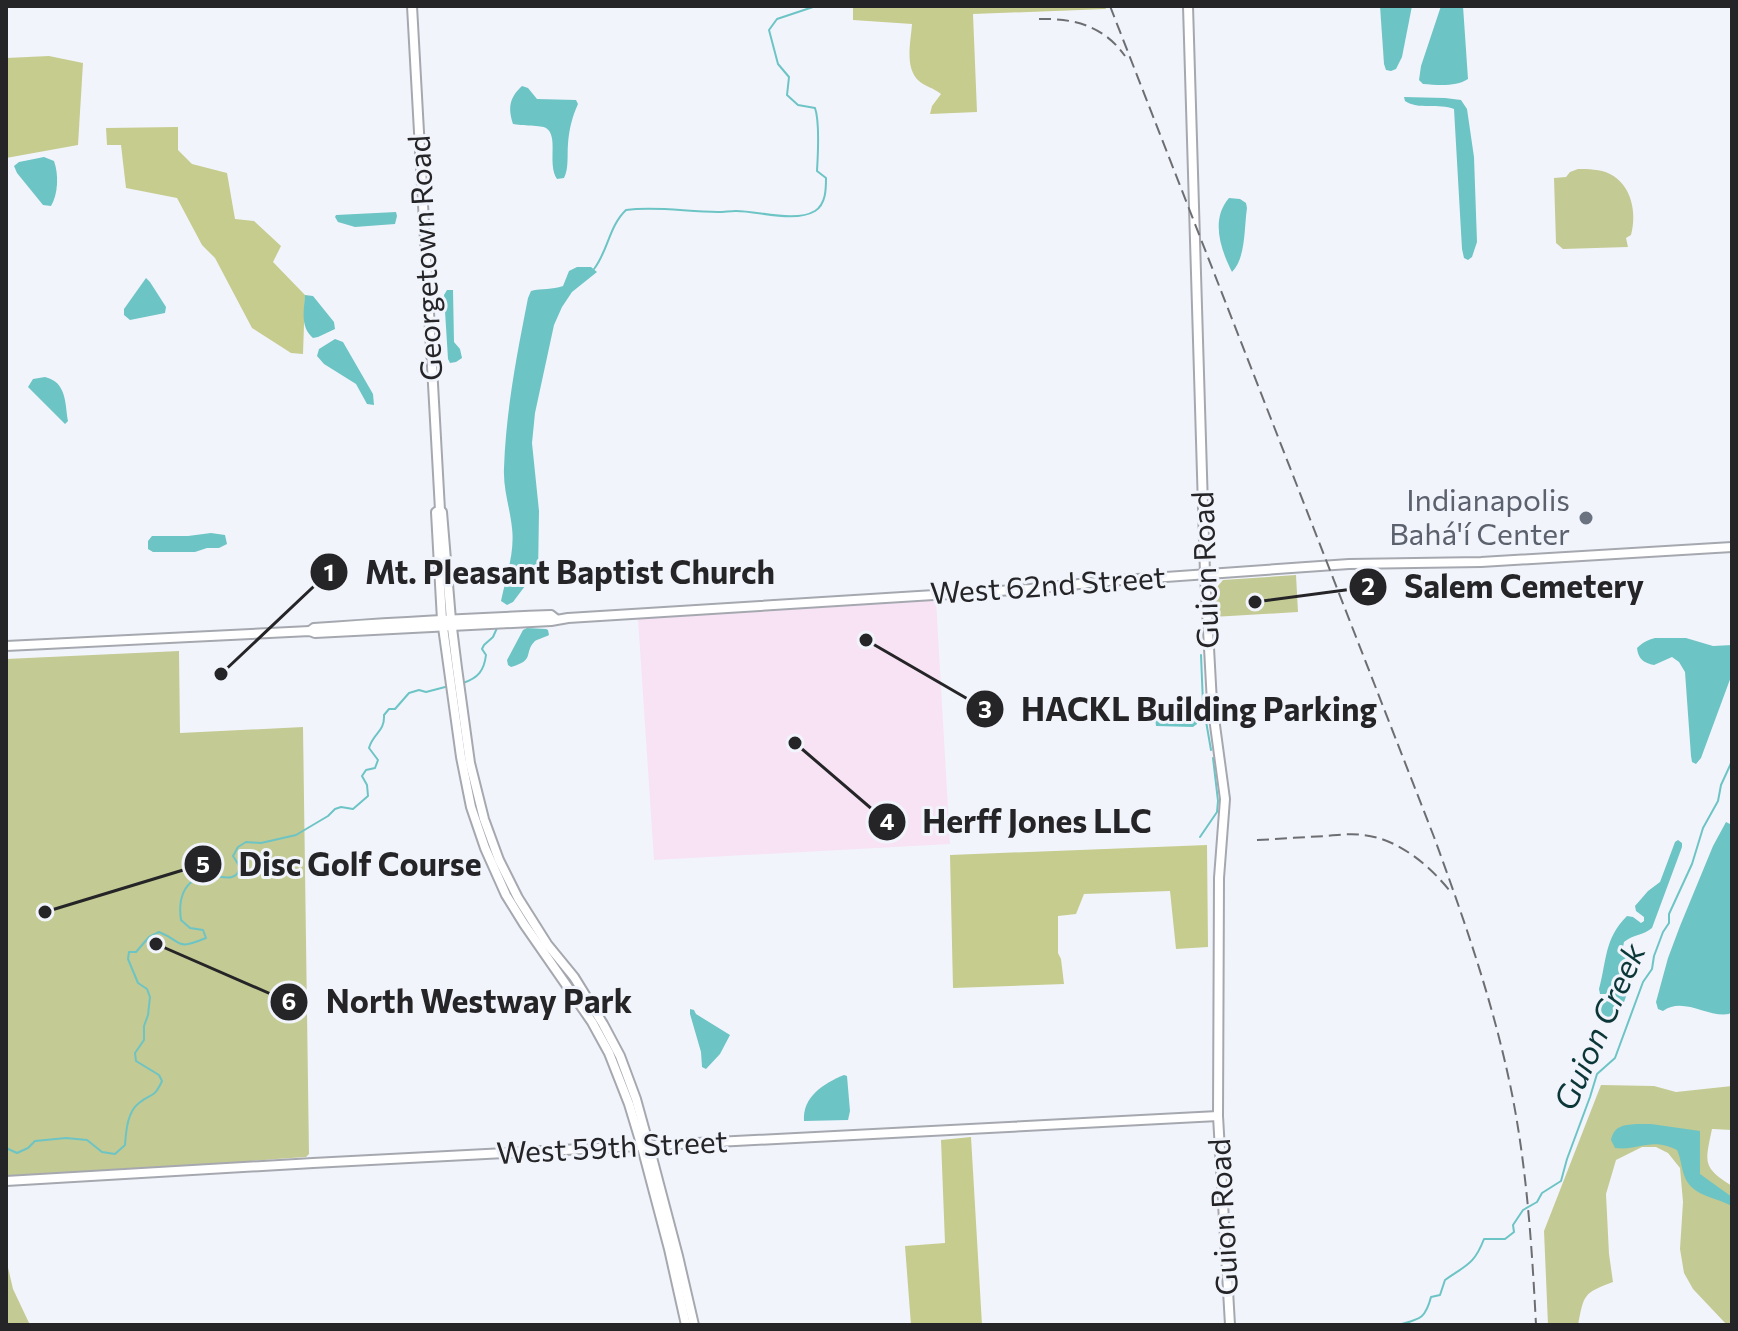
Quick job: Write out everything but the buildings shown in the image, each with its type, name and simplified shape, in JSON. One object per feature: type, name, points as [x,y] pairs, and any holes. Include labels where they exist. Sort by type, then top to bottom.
[{"type":"street","name":"Georgetown Road","points":[[412,6],[440,510],[436,512],[456,697],[473,780],[499,860],[518,898],[574,977],[610,1036],[631,1082],[686,1325]]},
{"type":"street","name":"Guion Road","points":[[1188,6],[1205,574],[1212,703],[1225,806],[1219,878],[1218,1116],[1230,1325]]},
{"type":"street","name":"West 62nd Street","points":[[6,646],[310,631],[314,628],[551,621],[1349,564],[1481,562],[1732,547]]},
{"type":"street","name":"West 62nd Street","points":[[490,622],[523,616],[551,615],[556,619]]},
{"type":"street","name":"West 59th Street","points":[[6,1181],[1218,1116]]},
{"type":"street","name":"Georgetown Road","points":[[646,1146],[676,1246],[694,1325]]},
{"type":"shaded area","points":[[936,600],[950,844],[654,860],[638,619]]},
{"type":"green space","points":[[853,6],[1105,6],[1106,9],[973,14],[977,112],[930,114],[941,94],[919,81],[911,69],[912,24],[853,20]]},
{"type":"green space","points":[[49,56],[83,63],[78,145],[6,158],[6,58]]},
{"type":"green space","points":[[178,127],[178,150],[192,164],[227,173],[235,219],[254,221],[281,246],[273,262],[305,295],[303,354],[291,353],[252,328],[215,258],[202,245],[177,198],[126,188],[121,145],[107,145],[106,128]]},
{"type":"green space","points":[[1578,169],[1606,172],[1623,185],[1633,209],[1631,235],[1626,238],[1628,247],[1563,249],[1556,243],[1554,178],[1566,177]]},
{"type":"green space","points":[[1296,575],[1298,612],[1213,617],[1212,593],[1223,580]]},
{"type":"green space","points":[[179,651],[180,733],[303,727],[309,1154],[306,1157],[150,1169],[6,1176],[6,659]]},
{"type":"green space","points":[[1207,845],[1208,947],[1176,949],[1170,891],[1084,894],[1076,914],[1058,916],[1058,953],[1064,984],[953,988],[950,855]]},
{"type":"green space","points":[[1601,1085],[1654,1086],[1676,1092],[1732,1086],[1732,1130],[1712,1129],[1707,1157],[1715,1174],[1732,1186],[1732,1325],[1727,1325],[1693,1289],[1684,1273],[1680,1249],[1683,1202],[1680,1168],[1668,1153],[1656,1147],[1642,1147],[1616,1160],[1606,1194],[1613,1282],[1586,1296],[1578,1325],[1548,1325],[1544,1231]]},
{"type":"green space","points":[[971,1137],[982,1325],[911,1325],[905,1246],[945,1243],[941,1140]]},
{"type":"green space","points":[[6,1259],[13,1289],[30,1325],[6,1325]]},
{"type":"water","points":[[1380,6],[1412,6],[1402,57],[1396,69],[1391,71],[1386,70],[1384,64]]},
{"type":"water","points":[[1441,6],[1463,6],[1468,79],[1452,84],[1423,84],[1419,80],[1421,66]]},
{"type":"water","points":[[522,86],[528,88],[537,99],[576,100],[578,104],[570,129],[564,178],[557,179],[554,173],[550,132],[544,127],[513,124],[511,104]]},
{"type":"water","points":[[1404,97],[1461,100],[1467,109],[1474,157],[1477,242],[1468,260],[1464,258],[1462,249],[1454,109],[1410,104]]},
{"type":"water","points":[[44,157],[54,161],[57,172],[51,206],[43,205],[14,166]]},
{"type":"water","points":[[1229,198],[1240,199],[1247,208],[1242,251],[1232,272],[1219,235],[1220,216]]},
{"type":"water","points":[[396,212],[395,224],[355,227],[338,222],[335,217],[336,215]]},
{"type":"water","points":[[577,267],[591,267],[597,272],[572,292],[554,325],[535,413],[532,443],[539,511],[538,576],[533,584],[525,586],[507,605],[501,601],[513,537],[505,483],[505,446],[528,298],[531,291],[563,286],[569,271]]},
{"type":"water","points":[[146,278],[166,307],[165,313],[130,320],[124,315],[124,309]]},
{"type":"water","points":[[447,290],[453,290],[454,342],[462,358],[450,363],[444,295]]},
{"type":"water","points":[[305,295],[313,296],[334,322],[335,329],[313,338],[309,334],[304,318]]},
{"type":"water","points":[[335,339],[343,342],[373,394],[374,405],[367,404],[356,384],[324,364],[317,356],[319,349]]},
{"type":"water","points":[[45,377],[61,389],[68,421],[65,424],[28,387],[33,379]]},
{"type":"water","points":[[225,535],[227,544],[195,552],[153,552],[148,549],[152,536]]},
{"type":"water","points":[[527,628],[546,629],[549,635],[535,641],[524,662],[511,667],[507,660]]},
{"type":"water","points":[[1655,638],[1686,638],[1713,646],[1732,645],[1732,674],[1701,758],[1696,764],[1691,756],[1685,672],[1672,657],[1654,665],[1642,660],[1638,652],[1641,644]]},
{"type":"water","points":[[1195,706],[1197,724],[1193,727],[1156,726],[1154,708]]},
{"type":"water","points":[[1726,822],[1730,824],[1731,835],[1732,1011],[1721,1014],[1679,1006],[1663,1011],[1658,1009],[1656,1002],[1668,958],[1713,846]]},
{"type":"water","points":[[1678,840],[1682,847],[1652,928],[1624,942],[1623,954],[1634,968],[1634,974],[1618,1019],[1612,1025],[1607,1024],[1600,1020],[1597,1010],[1599,1000],[1612,1002],[1614,999],[1608,994],[1600,994],[1599,989],[1610,942],[1627,916],[1641,923],[1644,921],[1635,906],[1660,882]]},
{"type":"water","points":[[690,1009],[730,1035],[720,1054],[706,1069],[702,1067]]},
{"type":"water","points":[[847,1076],[848,1120],[804,1121],[804,1112],[816,1092]]},
{"type":"water","points":[[1636,1124],[1700,1131],[1700,1174],[1732,1197],[1732,1206],[1704,1195],[1687,1182],[1677,1150],[1652,1144],[1615,1148],[1611,1140],[1614,1132],[1623,1126]]},
{"type":"waterway","points":[[594,269],[616,223],[626,210],[736,211],[797,216],[819,208],[825,196],[826,178],[817,171],[817,114],[815,108],[798,105],[787,95],[789,77],[778,64],[769,30],[777,19],[816,6]]},
{"type":"waterway","points":[[463,683],[482,670],[486,655],[482,649],[497,628]]},
{"type":"waterway","points":[[1201,655],[1203,704],[1211,750]]},
{"type":"waterway","points":[[6,1148],[17,1153],[35,1141],[66,1138],[87,1140],[102,1152],[115,1154],[125,1145],[132,1112],[154,1093],[162,1081],[159,1075],[136,1061],[135,1053],[144,1040],[150,997],[147,989],[138,983],[128,959],[129,952],[136,952],[149,937],[159,932],[180,944],[206,938],[203,930],[190,928],[181,920],[180,905],[187,886],[207,876],[236,875],[240,867],[233,856],[238,847],[246,842],[261,843],[296,835],[335,809],[353,809],[368,796],[362,776],[366,770],[375,768],[378,760],[369,748],[383,725],[384,715],[389,709],[395,709],[409,693],[449,686]]},
{"type":"waterway","points":[[1200,837],[1217,812],[1213,758]]},
{"type":"waterway","name":"Guion Creek","points":[[1398,1325],[1420,1317],[1431,1297],[1440,1295],[1445,1280],[1473,1259],[1484,1239],[1505,1239],[1514,1232],[1513,1225],[1523,1210],[1561,1181],[1597,1074],[1615,1058],[1643,982],[1652,969],[1654,956],[1669,923],[1669,914],[1732,761]]},
{"type":"railway","points":[[1110,6],[1434,837],[1478,964],[1505,1061],[1522,1151],[1536,1325]]},
{"type":"railway","points":[[1039,19],[1064,20],[1087,26],[1108,37],[1125,56]]},
{"type":"railway","points":[[1257,840],[1349,834],[1376,837],[1411,854],[1450,891]]},
{"type":"place","name":"Indianapolis Bahá'í Center","points":[[1586,518]]},
{"type":"place","name":"Salem Cemetery","points":[[1255,602]]},
{"type":"place","name":"HACKL Building Parking","points":[[866,640]]},
{"type":"place","name":"Mt. Pleasant Baptist Church","points":[[221,674]]},
{"type":"place","name":"Herff Jones LLC","points":[[795,743]]},
{"type":"place","name":"Disc Golf Course","points":[[45,912]]},
{"type":"place","name":"North Westway Park","points":[[156,944]]}]
